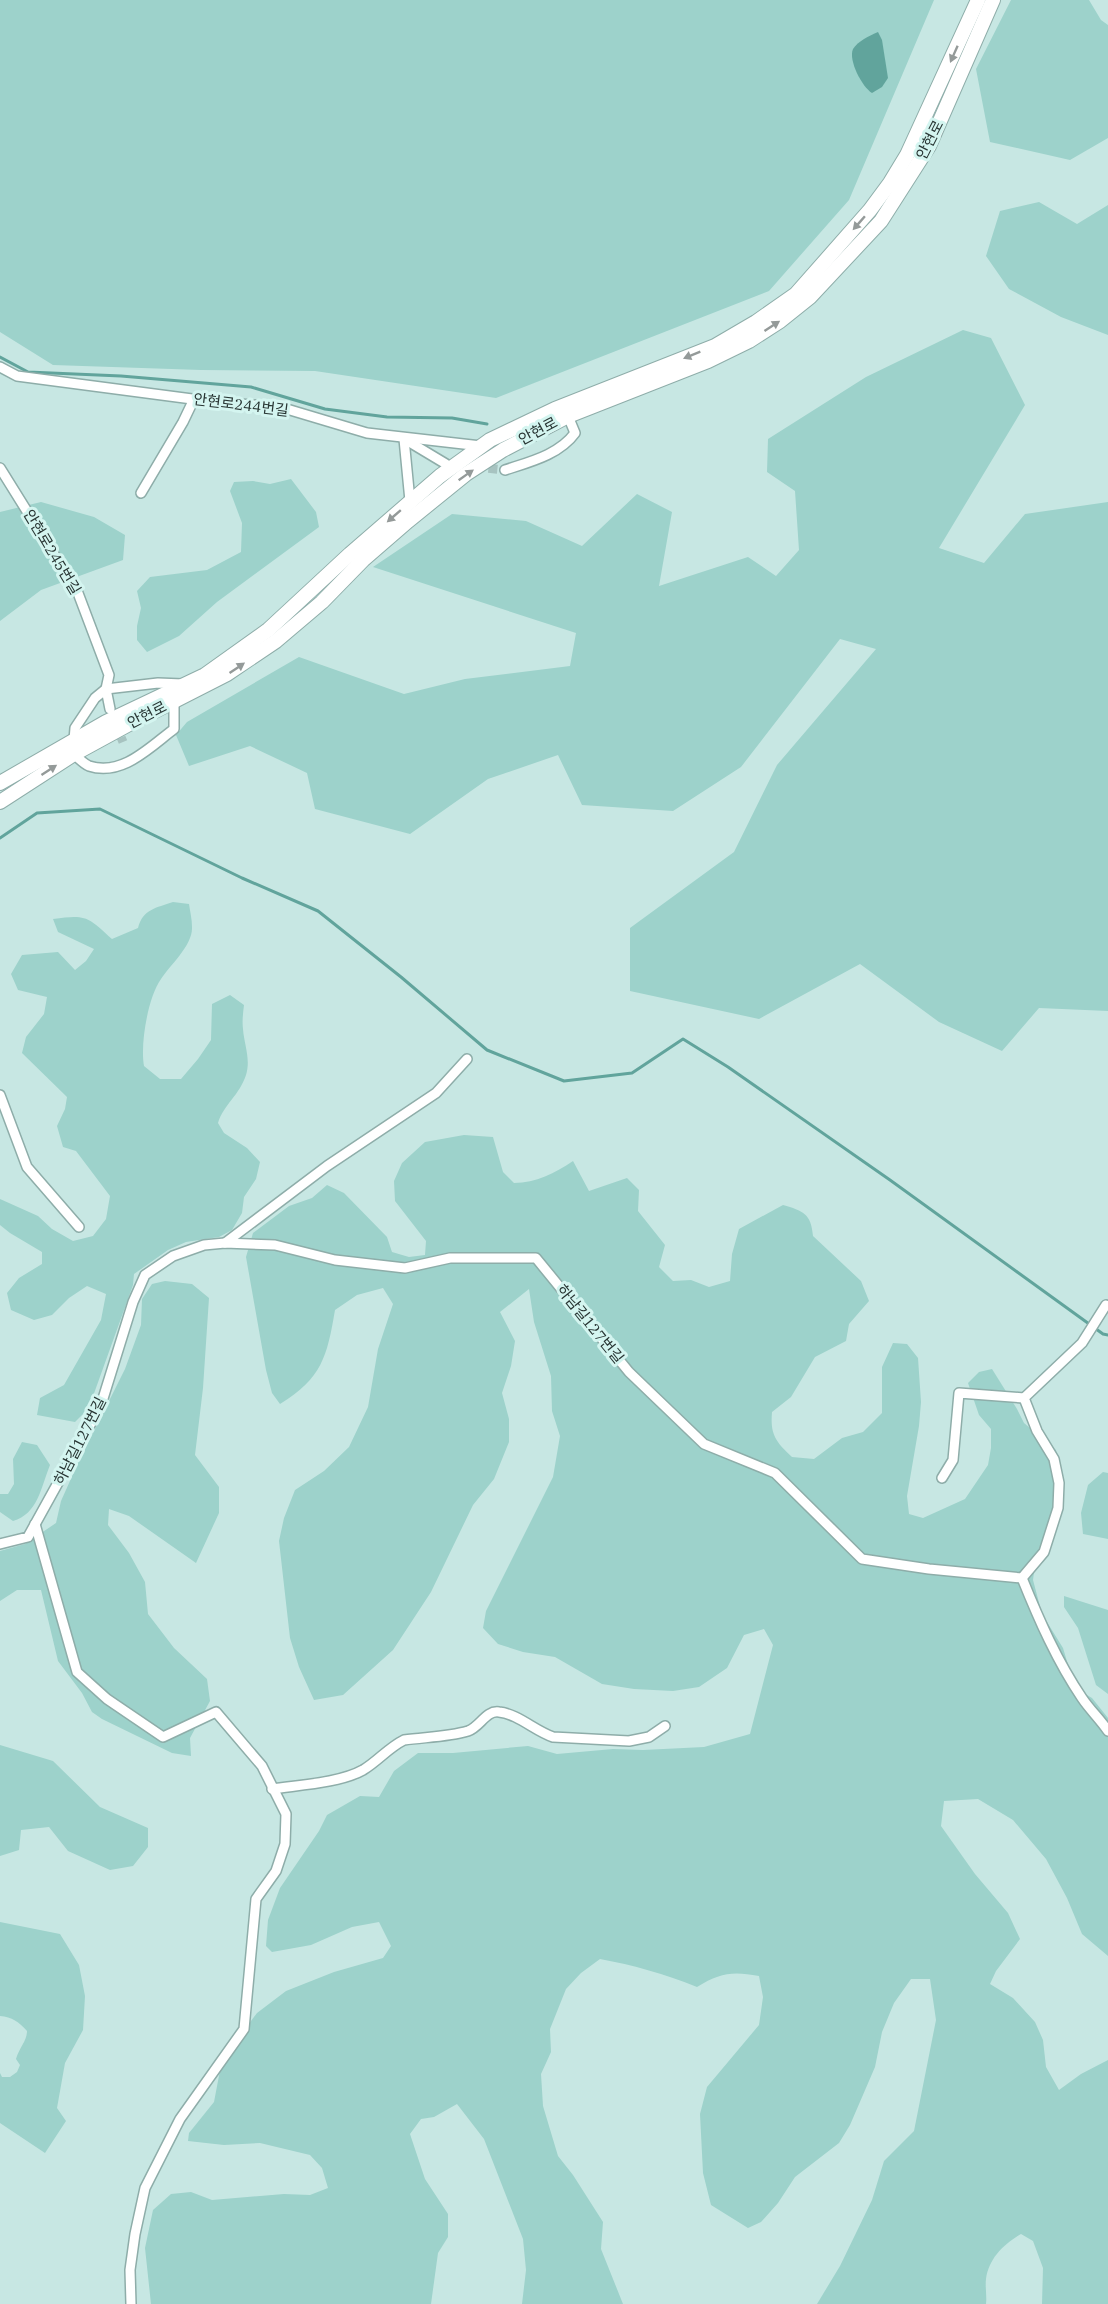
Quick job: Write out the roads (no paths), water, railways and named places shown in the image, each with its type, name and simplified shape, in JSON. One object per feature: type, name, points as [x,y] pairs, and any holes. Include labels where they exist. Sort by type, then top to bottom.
[{"type":"street","name":"안현로","points":[[0,802],[106,722],[206,675],[268,630],[410,501],[481,446],[555,409],[715,346],[756,322],[796,294],[870,210],[890,183],[907,155],[978,0]]},
{"type":"street","name":"안현로","points":[[0,783],[227,674],[276,641],[322,602],[363,560],[408,521],[466,474],[503,450],[568,416],[708,361],[749,341],[780,321],[810,297],[881,220],[923,156],[993,0]]},
{"type":"street","name":"안현로244번길","points":[[0,367],[17,376],[194,399],[280,407],[367,434],[481,446]]},
{"type":"street","points":[[141,493],[194,399]]},
{"type":"street","points":[[505,470],[554,451],[569,441],[575,433],[568,416]]},
{"type":"street","points":[[404,439],[446,464]]},
{"type":"street","points":[[404,439],[410,501]]},
{"type":"street","name":"안현로245번길","points":[[0,468],[78,593],[110,675],[106,689],[110,709]]},
{"type":"street","points":[[174,701],[174,729],[128,764],[112,767],[89,766],[74,748],[75,728],[95,698],[106,689],[158,683],[186,684]]},
{"type":"street","points":[[225,1243],[327,1166],[436,1093],[468,1059]]},
{"type":"street","points":[[0,1095],[27,1167],[79,1227]]},
{"type":"street","name":"하남길127번길","points":[[0,1544],[28,1537],[101,1405],[133,1302],[145,1275],[173,1256],[204,1245],[225,1243],[275,1245],[335,1260],[405,1268],[450,1258],[536,1258],[629,1372],[704,1444],[775,1473],[862,1559],[929,1569],[1022,1578]]},
{"type":"street","points":[[942,1478],[953,1461],[959,1393],[1024,1398],[1082,1343],[1106,1305]]},
{"type":"street","points":[[1024,1398],[1037,1431],[1054,1459],[1059,1483],[1058,1508],[1044,1552],[1022,1578],[1065,1671],[1083,1700],[1108,1731]]},
{"type":"street","points":[[35,1524],[77,1672],[106,1699],[163,1737],[216,1712],[262,1766],[286,1814],[285,1844],[276,1871],[256,1899],[244,2029],[180,2118],[145,2188],[130,2270],[131,2304]]},
{"type":"street","points":[[272,1789],[340,1778],[361,1771],[404,1740],[471,1730],[490,1713],[496,1711],[510,1714],[553,1737],[629,1742],[649,1737],[665,1726]]},
{"type":"waterway","points":[[0,357],[28,372],[121,376],[251,387],[325,409],[387,417],[452,418],[487,424]]},
{"type":"waterway","points":[[0,838],[37,813],[100,809],[242,878],[318,911],[487,1050],[564,1081],[632,1073],[683,1039],[728,1067],[890,1180],[1103,1334],[1108,1335]]},
{"type":"tunnel","points":[[475,467],[505,470]]},
{"type":"tunnel","points":[[116,725],[123,742]]}]
